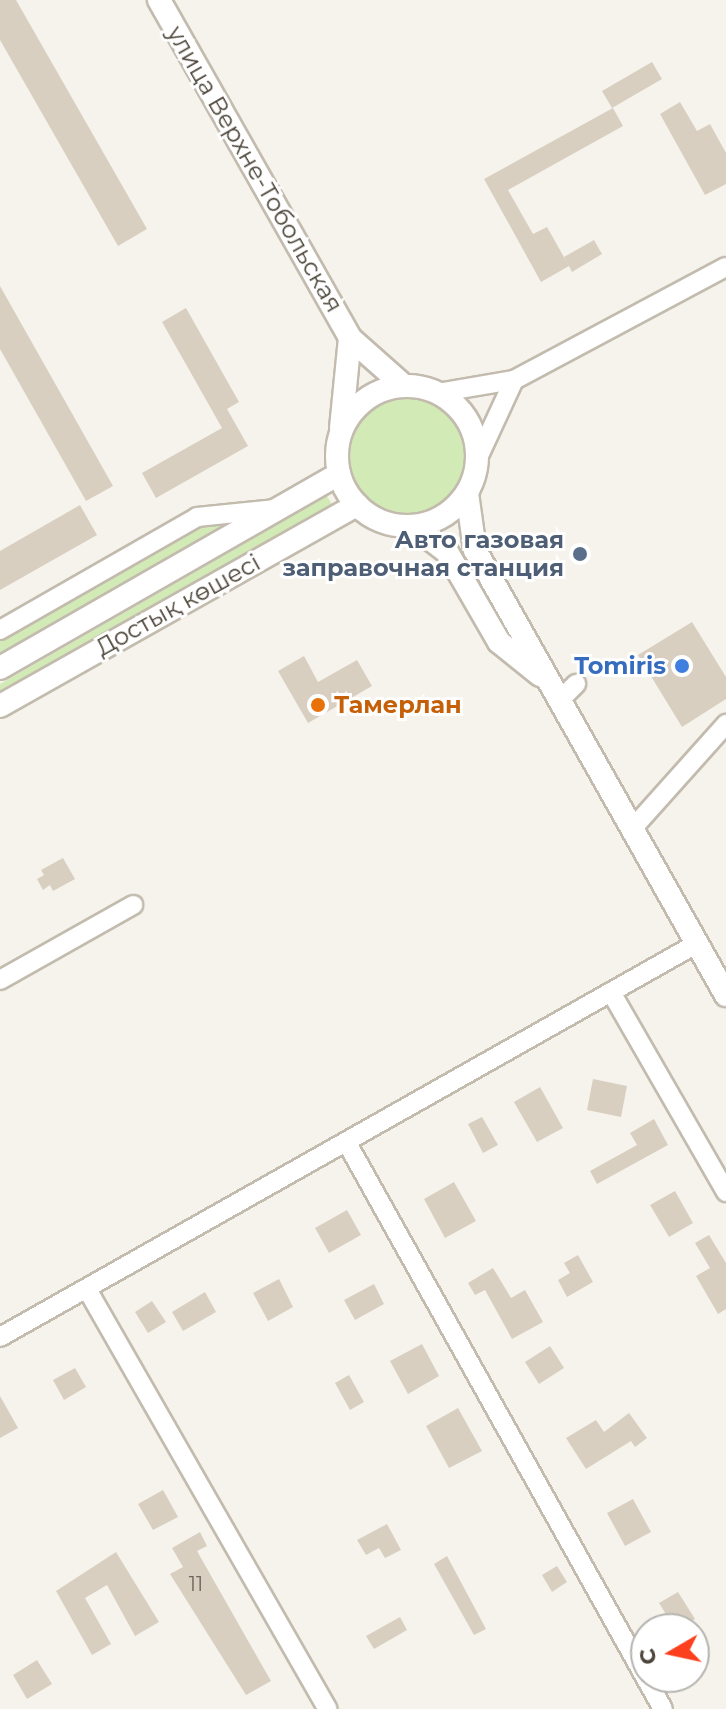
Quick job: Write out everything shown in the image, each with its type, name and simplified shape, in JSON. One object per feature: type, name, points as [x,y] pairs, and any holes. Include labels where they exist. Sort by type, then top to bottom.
[{"type":"street","name":"улица Верхне-Тобольская","points":[[159,0],[350,338],[404,386]]},
{"type":"street","points":[[467,493],[441,518],[413,526],[386,523],[357,505],[339,474],[341,434],[367,398],[404,386],[445,398],[514,380],[726,267]]},
{"type":"street","name":"улица Верхне-Тобольская","points":[[341,434],[350,338]]},
{"type":"street","points":[[514,380],[477,460],[467,493],[475,550],[563,689],[633,828],[726,995]]},
{"type":"street","points":[[445,398],[475,438],[477,460]]},
{"type":"street","name":"Достық көшесі","points":[[0,668],[339,474]]},
{"type":"street","name":"Достық көшесі","points":[[0,706],[357,505]]},
{"type":"street","points":[[0,630],[197,517],[281,508]]},
{"type":"street","points":[[413,526],[447,552],[499,642],[563,689]]},
{"type":"street","points":[[633,828],[690,753],[726,724]]},
{"type":"street","points":[[0,980],[133,905]]},
{"type":"street","points":[[0,1337],[696,944]]},
{"type":"street","points":[[611,992],[726,1192]]},
{"type":"street","points":[[347,1143],[663,1709]]},
{"type":"street","points":[[87,1289],[328,1709]]},
{"type":"green space","points":[[409,397],[432,401],[451,414],[464,433],[468,456],[464,479],[451,498],[432,511],[409,515],[386,511],[367,498],[354,479],[350,456],[354,433],[367,414],[386,401]]},
{"type":"green space","points":[[327,496],[337,513],[0,698],[0,684]]},
{"type":"green space","points":[[245,519],[0,658],[0,637],[202,523]]},
{"type":"building","points":[[0,0],[16,0],[147,229],[118,246],[0,40]]},
{"type":"building","points":[[652,62],[662,79],[612,108],[602,91]]},
{"type":"building","points":[[680,102],[697,131],[710,124],[726,153],[726,184],[705,195],[660,114]]},
{"type":"building","points":[[613,108],[623,126],[508,190],[533,234],[547,227],[569,266],[541,282],[484,179]]},
{"type":"building","points":[[594,240],[602,254],[572,272],[564,257]]},
{"type":"building","points":[[0,286],[113,486],[86,501],[0,349]]},
{"type":"building","points":[[186,308],[239,402],[227,409],[248,446],[156,498],[142,473],[222,428],[162,322]]},
{"type":"building","points":[[80,505],[97,535],[0,590],[0,551]]},
{"type":"building","name":"Tomiris","points":[[692,622],[726,677],[726,699],[682,727],[638,655]]},
{"type":"building","name":"Тамерлан","points":[[304,656],[318,682],[357,660],[372,686],[308,723],[278,671]]},
{"type":"building","points":[[63,858],[75,879],[53,891],[50,885],[43,890],[37,879],[44,875],[41,870]]},
{"type":"building","points":[[593,1079],[627,1086],[621,1117],[587,1110]]},
{"type":"building","points":[[540,1087],[563,1128],[537,1142],[514,1102]]},
{"type":"building","points":[[482,1117],[498,1145],[483,1153],[468,1124]]},
{"type":"building","points":[[654,1119],[668,1145],[597,1184],[590,1171],[637,1145],[630,1133]]},
{"type":"building","points":[[454,1182],[476,1221],[445,1238],[424,1199]]},
{"type":"building","points":[[675,1191],[693,1223],[669,1237],[650,1205]]},
{"type":"building","points":[[347,1210],[361,1235],[329,1253],[315,1228]]},
{"type":"building","points":[[709,1235],[726,1263],[726,1309],[718,1314],[696,1276],[710,1268],[695,1243]]},
{"type":"building","points":[[578,1255],[593,1282],[567,1297],[558,1280],[570,1273],[564,1263]]},
{"type":"building","points":[[493,1268],[511,1298],[525,1290],[543,1322],[512,1339],[485,1290],[475,1295],[468,1283]]},
{"type":"building","points":[[279,1279],[293,1307],[268,1321],[253,1293]]},
{"type":"building","points":[[374,1284],[384,1304],[355,1320],[344,1300]]},
{"type":"building","points":[[205,1292],[216,1312],[183,1331],[172,1312]]},
{"type":"building","points":[[152,1301],[166,1322],[148,1333],[135,1312]]},
{"type":"building","points":[[422,1344],[439,1376],[408,1394],[390,1361]]},
{"type":"building","points":[[550,1346],[564,1368],[539,1384],[525,1362]]},
{"type":"building","points":[[75,1368],[86,1387],[64,1400],[53,1380]]},
{"type":"building","points":[[349,1375],[364,1402],[350,1410],[335,1383]]},
{"type":"building","points":[[0,1396],[18,1428],[0,1438]]},
{"type":"building","points":[[458,1408],[482,1451],[449,1468],[426,1426]]},
{"type":"building","points":[[629,1413],[647,1438],[635,1447],[631,1441],[586,1469],[566,1438],[596,1420],[604,1432]]},
{"type":"building","points":[[163,1490],[178,1517],[153,1530],[138,1504]]},
{"type":"building","points":[[633,1499],[651,1532],[625,1546],[607,1513]]},
{"type":"building","points":[[387,1524],[401,1550],[385,1558],[379,1548],[366,1555],[357,1540]]},
{"type":"building","points":[[200,1532],[207,1546],[197,1551],[271,1681],[246,1695],[170,1574],[183,1567],[172,1548]]},
{"type":"building","points":[[116,1552],[159,1622],[135,1636],[107,1585],[85,1598],[111,1644],[92,1655],[56,1591]]},
{"type":"building","points":[[447,1556],[486,1629],[474,1635],[434,1564]]},
{"type":"building","points":[[557,1566],[567,1582],[552,1592],[542,1575]]},
{"type":"building","points":[[678,1592],[691,1613],[665,1613],[659,1603]]},
{"type":"building","points":[[400,1617],[407,1630],[374,1649],[366,1636]]},
{"type":"building","points":[[37,1660],[52,1684],[27,1699],[13,1675]]},
{"type":"place","name":"Авто газовая заправочная станция","points":[[580,554]]},
{"type":"place","name":"Tomiris","points":[[682,666]]},
{"type":"place","name":"Тамерлан","points":[[318,705]]}]
